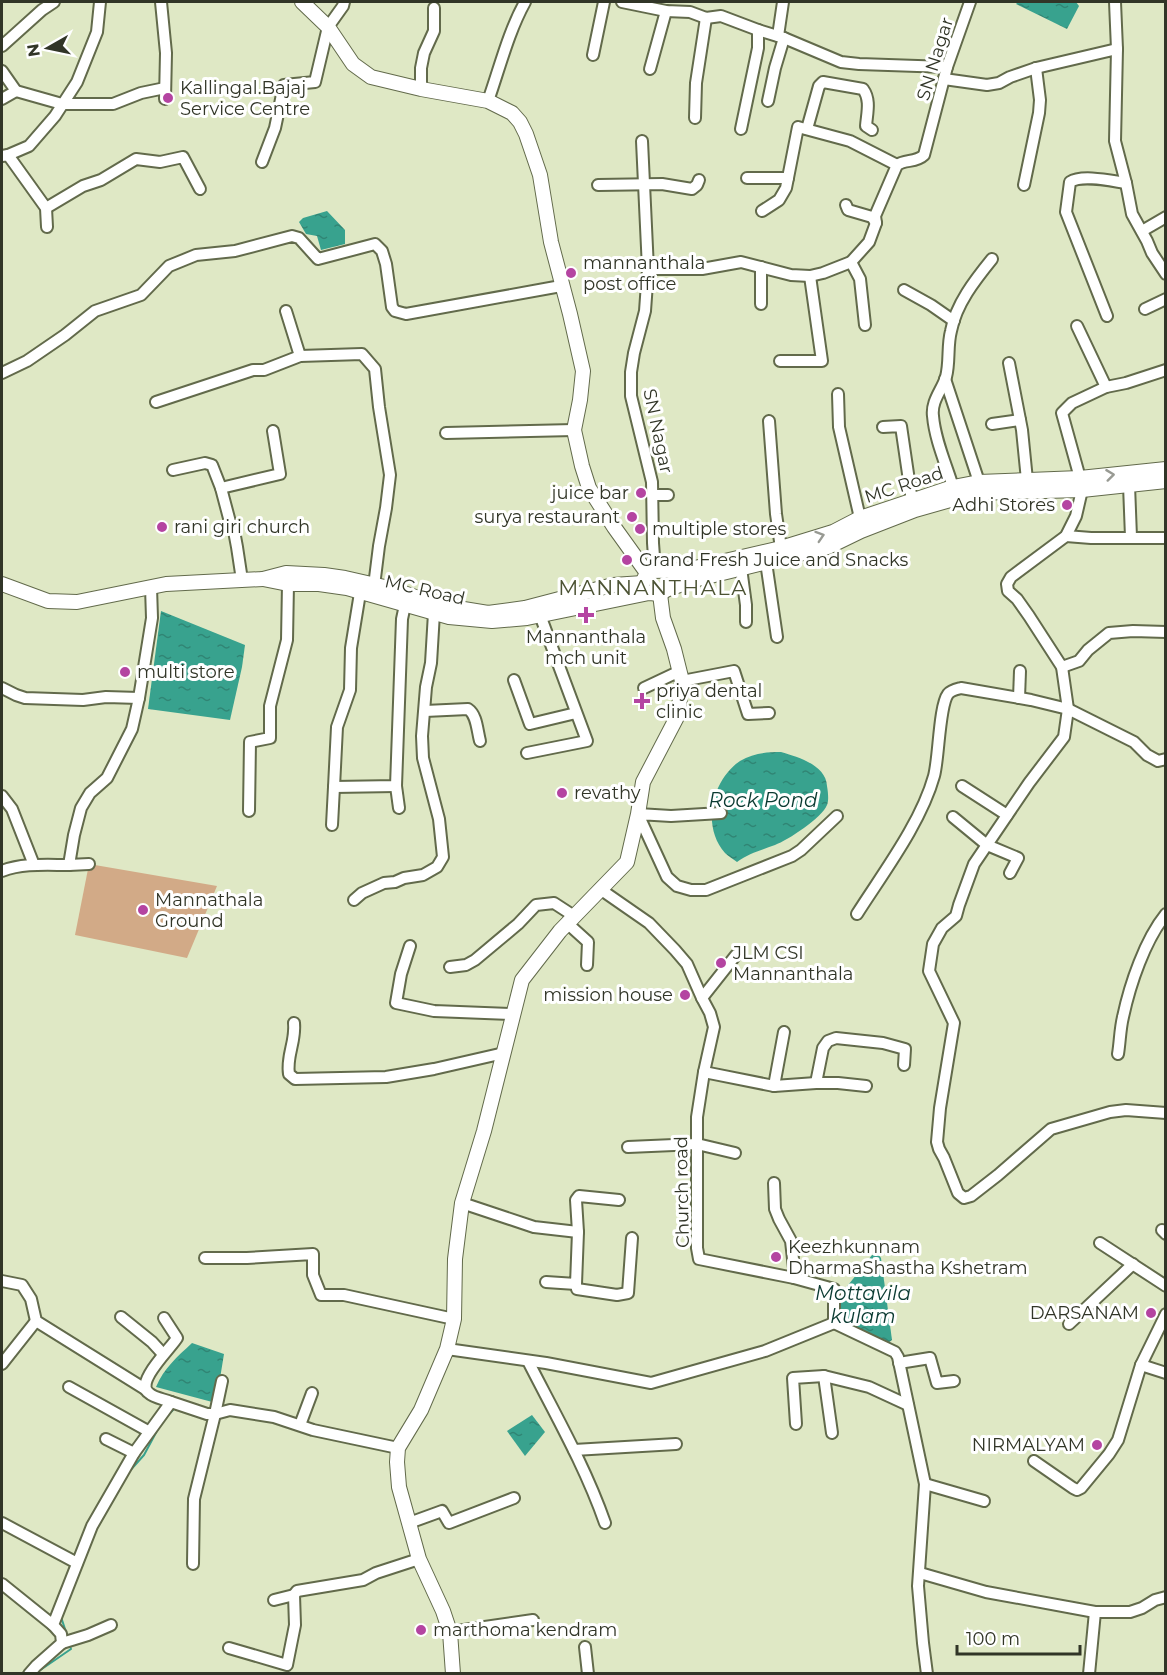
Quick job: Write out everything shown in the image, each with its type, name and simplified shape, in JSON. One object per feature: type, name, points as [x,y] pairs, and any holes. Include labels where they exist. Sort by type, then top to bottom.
[{"type":"main road","points":[[302,2],[328,27],[352,64],[371,77],[421,90],[488,101],[512,113],[526,134],[540,175],[551,242],[582,371],[580,400],[574,430],[582,466],[590,488],[654,582],[681,676],[678,715],[643,782],[627,862],[571,920],[522,980],[484,1131],[462,1203],[455,1259],[454,1319],[447,1350],[421,1410],[398,1448],[397,1474],[419,1559],[450,1632],[453,1674]]},
{"type":"main road","name":"MC Road","points":[[263,579],[288,584],[319,584],[347,588],[434,614],[492,621],[518,619],[540,615],[654,582],[686,570],[781,548],[833,532],[860,518],[913,505],[975,493],[1081,484],[1166,469]]},
{"type":"main road","name":"MC Road","points":[[2,584],[48,601],[77,602],[166,584],[263,579],[286,573],[324,575],[388,588],[439,605],[488,613],[525,608],[613,585],[694,580],[828,547],[953,487],[979,482],[1027,480],[1129,485],[1166,481]]},
{"type":"street","points":[[2,46],[54,2]]},
{"type":"street","points":[[47,227],[46,208],[5,155],[29,146],[55,116],[77,82],[97,32],[100,2]]},
{"type":"street","points":[[2,71],[16,91],[62,104],[113,104],[141,93],[165,93],[166,53],[161,2]]},
{"type":"street","points":[[262,162],[274,128],[284,85],[315,82],[328,27],[344,2]]},
{"type":"street","points":[[488,101],[509,36],[525,2]]},
{"type":"street","points":[[593,55],[604,2]]},
{"type":"street","points":[[622,2],[666,11],[690,12],[706,18],[720,16],[781,37],[842,62],[947,67]]},
{"type":"street","points":[[768,101],[781,37],[783,2]]},
{"type":"street","name":"SN Nagar","points":[[897,165],[920,159],[924,155],[947,67],[970,2]]},
{"type":"street","points":[[1115,2],[1117,49],[1115,141],[1132,214],[1166,274]]},
{"type":"street","points":[[421,90],[424,53],[434,31],[434,8]]},
{"type":"street","points":[[650,69],[666,11]]},
{"type":"street","points":[[695,118],[696,83],[706,18]]},
{"type":"street","points":[[741,129],[758,48],[758,30]]},
{"type":"street","points":[[944,79],[987,85],[999,84],[1036,69],[1117,49]]},
{"type":"street","points":[[1024,184],[1039,113],[1040,99],[1036,69]]},
{"type":"street","points":[[807,129],[819,86],[823,82],[863,89],[869,101],[866,126],[872,130]]},
{"type":"street","points":[[2,99],[16,91]]},
{"type":"street","points":[[648,269],[702,270],[741,262],[791,275],[810,276],[851,262],[869,242],[876,223],[875,216],[897,165],[850,141],[798,127],[786,188],[779,200],[762,211]]},
{"type":"street","name":"SN Nagar","points":[[642,141],[648,269],[645,311],[634,352],[631,396],[652,482],[654,582]]},
{"type":"street","points":[[46,208],[136,159],[160,162],[183,157],[200,189]]},
{"type":"street","points":[[747,178],[788,178]]},
{"type":"street","points":[[1107,316],[1066,212],[1067,201],[1070,182],[1074,179],[1092,178],[1126,183]]},
{"type":"street","points":[[598,185],[645,184],[692,189],[699,180]]},
{"type":"street","points":[[846,205],[848,210],[872,217],[876,223]]},
{"type":"street","points":[[1142,231],[1166,217]]},
{"type":"street","points":[[2,373],[27,362],[95,310],[141,295],[169,266],[196,255],[235,251],[292,236],[299,238],[318,259],[375,244],[382,251],[392,307],[398,313],[406,314],[561,286]]},
{"type":"street","points":[[953,487],[936,432],[932,415],[933,406],[945,380],[954,321],[969,289],[992,259]]},
{"type":"street","points":[[851,262],[860,279],[865,325]]},
{"type":"street","points":[[761,267],[761,304]]},
{"type":"street","points":[[780,361],[822,361],[810,276]]},
{"type":"street","points":[[904,290],[954,321]]},
{"type":"street","points":[[1145,309],[1166,299]]},
{"type":"street","points":[[286,311],[300,356]]},
{"type":"street","points":[[1077,326],[1106,387]]},
{"type":"street","points":[[156,402],[253,370],[264,370],[300,356],[362,354],[375,369],[390,475],[374,586]]},
{"type":"street","points":[[1009,363],[1020,420],[1027,480]]},
{"type":"street","points":[[1166,370],[1106,387],[1072,403],[1062,413],[1081,484],[1076,516],[1066,536],[1011,577],[1007,584],[1008,591],[1017,598],[1062,667],[1068,709],[1064,737],[1029,783],[974,864],[956,916],[942,928],[933,944],[929,971],[954,1023],[940,1108],[939,1149],[958,1193],[964,1198],[971,1196],[1051,1129],[1110,1112],[1126,1110],[1166,1113]]},
{"type":"street","points":[[945,380],[979,482]]},
{"type":"street","points":[[838,394],[839,427],[860,518]]},
{"type":"street","points":[[992,424],[1020,420]]},
{"type":"street","points":[[769,421],[781,548]]},
{"type":"street","points":[[882,427],[901,426],[913,505]]},
{"type":"street","points":[[446,433],[574,430]]},
{"type":"street","points":[[221,488],[280,474],[273,431]]},
{"type":"street","points":[[173,470],[204,463],[212,465],[221,488],[237,547],[242,580]]},
{"type":"street","points":[[1129,485],[1131,537]]},
{"type":"street","points":[[652,495],[668,495]]},
{"type":"street","points":[[1066,536],[1166,538]]},
{"type":"street","points":[[766,562],[777,636]]},
{"type":"street","points":[[741,568],[746,622]]},
{"type":"street","points":[[249,812],[250,742],[270,738],[270,706],[287,640],[288,584]]},
{"type":"street","points":[[69,866],[81,808],[90,793],[107,778],[132,729],[152,618],[151,587]]},
{"type":"street","points":[[332,825],[337,727],[350,690],[351,648],[360,592]]},
{"type":"street","points":[[399,808],[396,786],[402,619],[405,605]]},
{"type":"street","points":[[354,900],[362,893],[384,883],[423,875],[437,867],[443,857],[439,819],[423,758],[422,736],[426,687],[431,663],[434,614]]},
{"type":"street","points":[[527,753],[587,741],[540,615]]},
{"type":"street","points":[[1062,667],[1079,661],[1088,650],[1109,633],[1166,632]]},
{"type":"street","points":[[644,688],[681,676],[734,671],[748,714],[769,713]]},
{"type":"street","points":[[1019,698],[1020,671]]},
{"type":"street","points":[[514,680],[530,724],[576,713]]},
{"type":"street","points":[[2,688],[25,698],[82,700],[106,697],[139,698]]},
{"type":"street","points":[[857,914],[922,809],[930,791],[936,770],[942,715],[947,694],[961,688],[1068,709],[1134,742],[1153,759],[1158,761],[1166,759]]},
{"type":"street","points":[[425,711],[468,709],[474,716],[480,741]]},
{"type":"street","points":[[334,787],[396,786]]},
{"type":"street","points":[[962,786],[1007,815]]},
{"type":"street","points":[[2,796],[12,808],[34,865]]},
{"type":"street","points":[[721,813],[671,816],[638,814],[667,877],[677,886],[691,890],[706,890],[792,856],[837,816]]},
{"type":"street","points":[[953,817],[987,845],[1018,858],[1010,873]]},
{"type":"street","points":[[2,871],[11,867],[34,865],[89,864]]},
{"type":"street","name":"Church road","points":[[600,889],[649,923],[687,964],[710,1013],[714,1027],[697,1117],[697,1248],[699,1259],[794,1278],[834,1289],[834,1323]]},
{"type":"street","points":[[450,967],[466,965],[475,960],[518,924],[536,905],[554,903],[588,942],[587,965]]},
{"type":"street","points":[[1118,1054],[1123,1017],[1137,968],[1158,924],[1166,914]]},
{"type":"street","points":[[410,946],[401,974],[396,1003],[434,1011],[513,1014]]},
{"type":"street","points":[[702,998],[736,955]]},
{"type":"street","points":[[294,1023],[294,1041],[287,1064],[289,1074],[294,1079],[386,1077],[504,1053]]},
{"type":"street","points":[[774,1086],[784,1032]]},
{"type":"street","points":[[816,1083],[823,1048],[828,1041],[836,1038],[883,1043],[905,1049],[904,1065]]},
{"type":"street","points":[[704,1072],[774,1086],[816,1083],[866,1086]]},
{"type":"street","points":[[628,1147],[697,1144],[735,1153]]},
{"type":"street","points":[[774,1183],[775,1209],[791,1241],[794,1278]]},
{"type":"street","points":[[619,1200],[579,1196],[576,1200],[577,1289],[617,1295],[628,1293],[632,1238]]},
{"type":"street","points":[[462,1203],[534,1227],[578,1232]]},
{"type":"street","points":[[1100,1243],[1166,1286]]},
{"type":"street","points":[[205,1258],[313,1254],[313,1275],[321,1295],[344,1295],[454,1319]]},
{"type":"street","points":[[1069,1324],[1133,1264]]},
{"type":"street","points":[[2,1281],[22,1285],[31,1299],[36,1321],[149,1393],[207,1414],[230,1410],[274,1417],[313,1430],[398,1448]]},
{"type":"street","points":[[546,1282],[576,1284]]},
{"type":"street","points":[[1034,1461],[1073,1488],[1077,1490],[1081,1488],[1109,1455],[1118,1440],[1141,1365],[1166,1314]]},
{"type":"street","points":[[121,1317],[163,1354]]},
{"type":"street","points":[[145,1389],[145,1383],[163,1354],[177,1338],[164,1318]]},
{"type":"street","points":[[2,1364],[36,1321]]},
{"type":"street","points":[[447,1350],[528,1361],[651,1383],[765,1351],[834,1323],[895,1352],[900,1364],[925,1484],[918,1586],[927,1674]]},
{"type":"street","points":[[900,1364],[930,1358],[937,1383],[954,1381]]},
{"type":"street","points":[[528,1361],[596,1496],[605,1523]]},
{"type":"street","points":[[1141,1365],[1166,1373]]},
{"type":"street","points":[[796,1424],[793,1378],[824,1376],[869,1387],[908,1405]]},
{"type":"street","points":[[824,1376],[832,1433]]},
{"type":"street","points":[[194,1564],[194,1499],[222,1380]]},
{"type":"street","points":[[69,1388],[148,1431]]},
{"type":"street","points":[[300,1425],[312,1393]]},
{"type":"street","points":[[53,1625],[92,1526],[148,1431],[171,1402]]},
{"type":"street","points":[[106,1439],[134,1453]]},
{"type":"street","points":[[574,1450],[676,1443]]},
{"type":"street","points":[[925,1484],[984,1501]]},
{"type":"street","points":[[409,1523],[441,1511],[448,1523],[514,1498]]},
{"type":"street","points":[[2,1522],[76,1563]]},
{"type":"street","points":[[274,1600],[294,1595],[301,1590],[363,1580],[376,1573],[419,1559]]},
{"type":"street","points":[[920,1573],[986,1592],[1095,1612],[1130,1612],[1166,1597]]},
{"type":"street","points":[[2,1584],[53,1625],[61,1634],[62,1643]]},
{"type":"street","points":[[229,1648],[287,1665],[295,1625],[294,1595]]},
{"type":"street","points":[[1089,1674],[1095,1612]]},
{"type":"street","points":[[450,1632],[533,1620]]},
{"type":"street","points":[[29,1674],[62,1643],[111,1626]]},
{"type":"street","points":[[585,1647],[588,1674]]},
{"type":"shaded area","name":"Mannathala Ground","points":[[89,864],[217,886],[187,958],[75,935]]},
{"type":"water","points":[[1018,2],[1076,2],[1079,6],[1067,29],[1016,4]]},
{"type":"water","points":[[327,211],[345,230],[345,244],[321,250],[317,236],[306,234],[299,222],[303,218]]},
{"type":"water","points":[[161,611],[245,645],[230,720],[148,709]]},
{"type":"water","name":"Rock Pond","points":[[781,752],[810,763],[822,773],[827,786],[827,805],[819,816],[796,834],[737,862],[725,853],[713,830],[713,804],[717,791],[730,769],[740,761],[750,756]]},
{"type":"water","name":"Mottavila kulam","points":[[878,1254],[881,1258],[892,1340],[888,1343],[840,1320],[839,1312],[840,1300],[845,1289],[872,1255]]},
{"type":"water","points":[[192,1343],[224,1354],[216,1403],[156,1387],[167,1368]]},
{"type":"water","points":[[532,1415],[545,1432],[525,1456],[507,1431]]},
{"type":"waterway","points":[[168,1415],[173,1410]]},
{"type":"waterway","points":[[127,1474],[144,1455],[159,1427]]},
{"type":"waterway","points":[[61,1617],[68,1638]]},
{"type":"waterway","points":[[36,1673],[71,1649],[69,1643]]},
{"type":"place","name":"Kallingal.Bajaj Service Centre","points":[[168,98]]},
{"type":"place","name":"mannanthala post office","points":[[571,273]]},
{"type":"place","name":"juice bar","points":[[641,493]]},
{"type":"place","name":"Adhi Stores","points":[[1067,505]]},
{"type":"place","name":"surya restaurant","points":[[632,517]]},
{"type":"place","name":"rani giri church","points":[[162,527]]},
{"type":"place","name":"multiple stores","points":[[640,529]]},
{"type":"place","name":"Grand Fresh Juice and Snacks","points":[[627,560]]},
{"type":"place","name":"Mannanthala mch unit","points":[[586,615]]},
{"type":"place","name":"multi store","points":[[125,672]]},
{"type":"place","name":"priya dental clinic","points":[[642,701]]},
{"type":"place","name":"revathy","points":[[562,793]]},
{"type":"place","name":"Mannathala Ground","points":[[143,910]]},
{"type":"place","name":"JLM CSI Mannanthala","points":[[721,963]]},
{"type":"place","name":"mission house","points":[[685,995]]},
{"type":"place","name":"Keezhkunnam DharmaShastha Kshetram","points":[[776,1257]]},
{"type":"place","name":"DARSANAM","points":[[1151,1313]]},
{"type":"place","name":"NIRMALYAM","points":[[1097,1445]]},
{"type":"place","name":"marthoma kendram","points":[[421,1630]]},
{"type":"district","name":"MANNANTHALA","points":[[653,587]]}]
